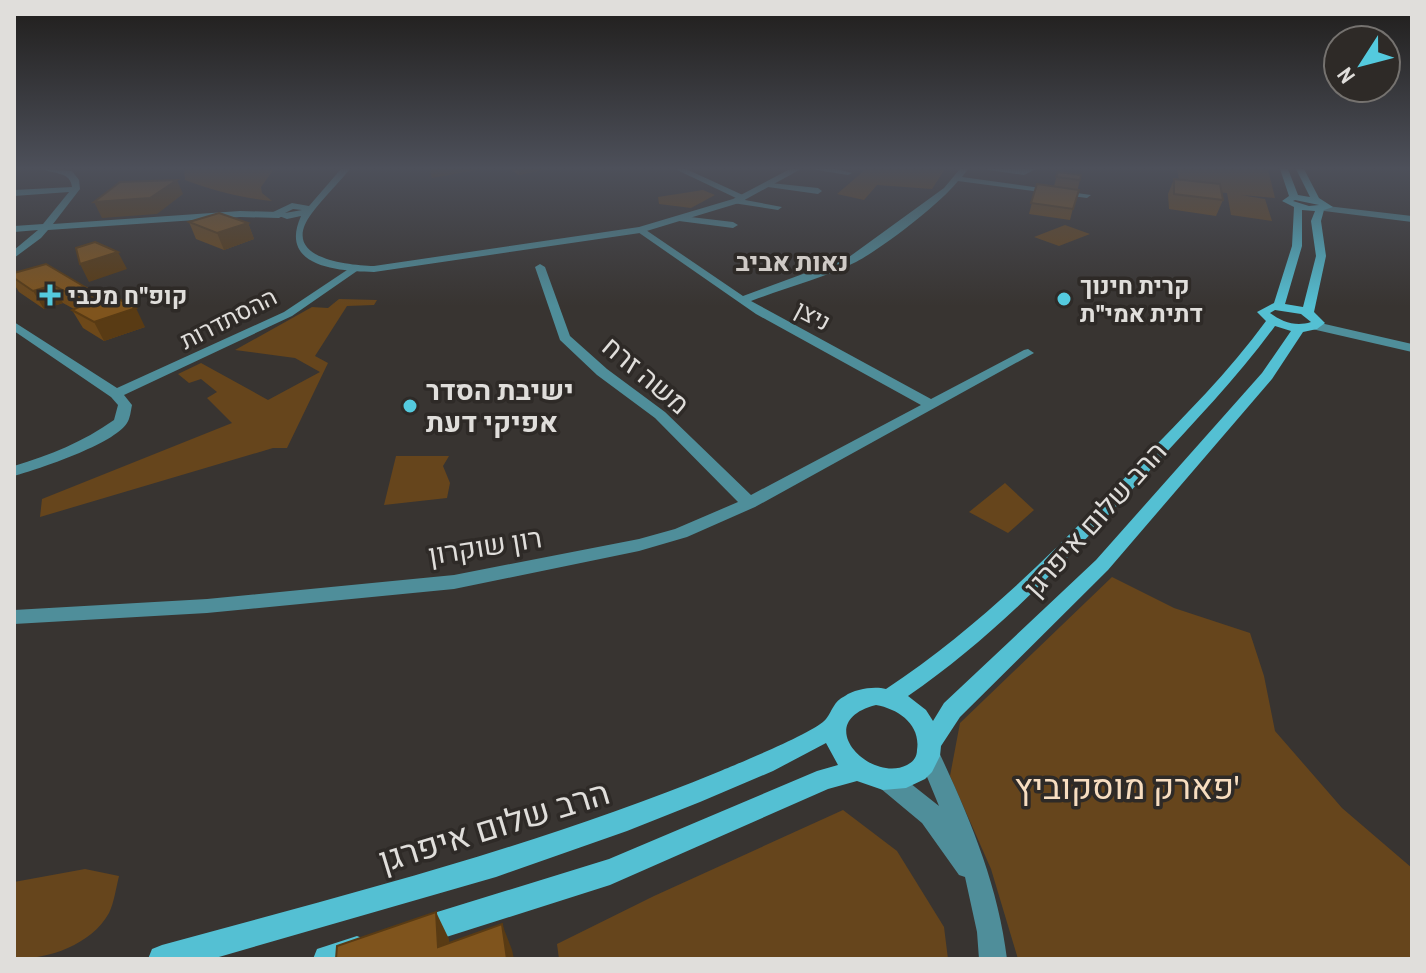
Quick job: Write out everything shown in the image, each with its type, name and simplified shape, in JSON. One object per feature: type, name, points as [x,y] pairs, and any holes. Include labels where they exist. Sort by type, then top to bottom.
[{"type":"main road","name":"הרב שלום איפרגן","points":[[889,698],[986,628],[1071,545],[1235,372],[1276,313],[1297,246],[1296,214]]},
{"type":"main road","name":"הרב שלום איפרגן","points":[[929,749],[952,710],[1102,565],[1267,376],[1310,321],[1321,256],[1316,221],[1318,214]]},
{"type":"main road","points":[[1276,313],[1310,321]]},
{"type":"main road","points":[[1276,313],[1310,321]]},
{"type":"main road","points":[[876,696],[889,698],[920,718],[929,749],[910,776],[888,780],[851,765],[838,747],[834,726],[838,715],[853,701],[876,696]]},
{"type":"main road","name":"הרב שלום איפרגן","points":[[162,959],[454,876],[636,817],[799,748],[834,726]]},
{"type":"main road","points":[[327,959],[610,872],[825,779],[859,770]]},
{"type":"street","points":[[14,255],[55,214]]},
{"type":"street","points":[[14,229],[234,214]]},
{"type":"street","points":[[287,214],[300,232],[302,246],[318,263],[353,269],[398,266],[640,230],[696,214]]},
{"type":"street","points":[[300,232],[307,214]]},
{"type":"street","points":[[742,300],[853,259],[916,214]]},
{"type":"street","points":[[1378,214],[1412,219]]},
{"type":"street","points":[[682,219],[733,225]]},
{"type":"street","name":"ניצן","points":[[640,230],[742,300],[930,404]]},
{"type":"street","name":"משה זרח","points":[[540,267],[564,337],[602,372],[660,415],[749,503]]},
{"type":"street","name":"ההסתדרות","points":[[116,394],[288,314],[353,269]]},
{"type":"street","points":[[1310,321],[1412,348]]},
{"type":"street","points":[[14,326],[116,394],[125,405],[121,422],[78,449],[14,471]]},
{"type":"street","name":"רון שוקרון","points":[[14,617],[207,606],[454,582],[639,545],[681,533],[749,503],[1028,353]]},
{"type":"street","points":[[929,749],[970,850],[981,888],[993,959]]},
{"type":"street","points":[[888,780],[944,829],[981,888]]},
{"type":"green space","points":[[1270,214],[1272,221],[1231,215]]},
{"type":"green space","points":[[1065,225],[1090,234],[1059,246],[1034,237]]},
{"type":"green space","points":[[339,299],[377,300],[374,305],[347,306],[315,356],[328,363],[287,448],[273,448],[40,517],[42,499],[232,423],[207,398],[217,392],[201,379],[189,383],[178,374],[201,363],[268,400],[320,372],[295,358],[235,350],[312,307],[328,308]]},
{"type":"green space","points":[[396,456],[449,456],[443,466],[450,483],[447,498],[384,505]]},
{"type":"green space","points":[[1005,483],[1034,510],[1008,533],[969,512]]},
{"type":"green space","name":"פארק מוסקוביץ'","points":[[1112,577],[1174,608],[1250,633],[1264,676],[1275,731],[1342,808],[1412,868],[1412,959],[1018,959],[991,869],[950,776],[960,723]]},
{"type":"green space","points":[[843,810],[897,851],[944,927],[948,959],[559,959],[557,944]]},
{"type":"green space","points":[[85,869],[119,876],[111,909],[101,924],[68,948],[41,956],[14,959],[14,882]]},
{"type":"building","points":[[223,214],[248,223],[217,233],[189,222]]},
{"type":"building","points":[[95,242],[118,252],[80,264],[76,248]]},
{"type":"building","points":[[46,264],[90,290],[83,301],[53,285],[33,291],[14,278],[14,273]]},
{"type":"building","points":[[109,294],[136,308],[94,322],[72,310]]},
{"type":"building","points":[[436,912],[438,947],[502,924],[507,959],[336,959],[337,946]]},
{"type":"place","name":"קופ\"ח מכבי","points":[[50,295]]},
{"type":"place","name":"קרית חינוך דתית אמי\"ת","points":[[1064,299]]},
{"type":"place","name":"ישיבת הסדר אפיקי דעת","points":[[410,406]]},
{"type":"district","name":"נאות אביב","points":[[792,261]]}]
